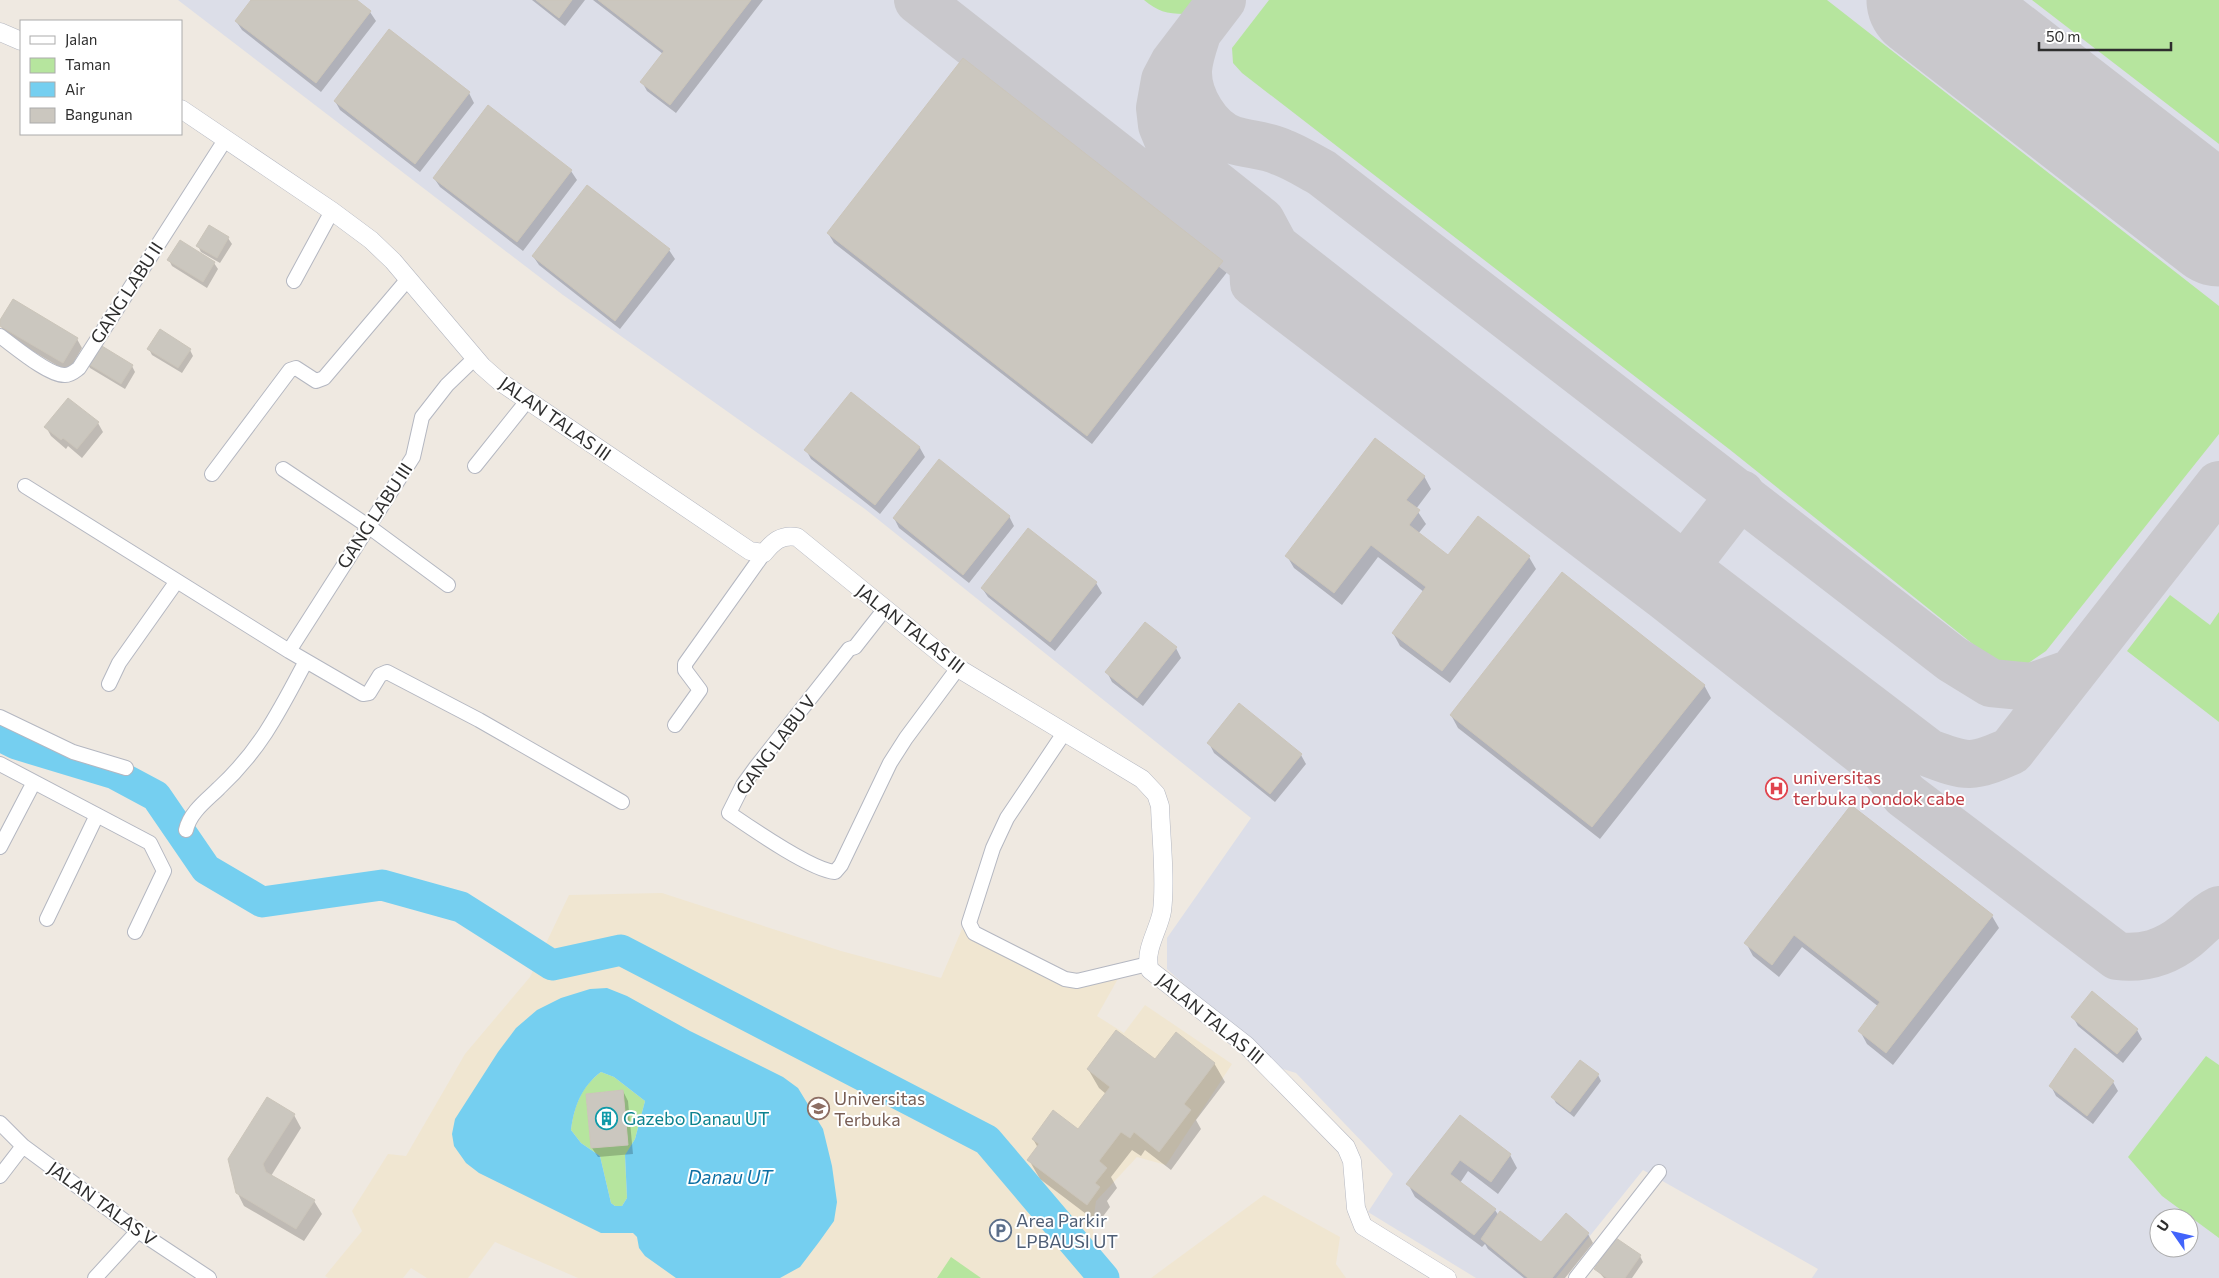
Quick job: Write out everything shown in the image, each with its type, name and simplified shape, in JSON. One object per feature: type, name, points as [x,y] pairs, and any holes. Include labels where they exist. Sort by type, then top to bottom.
[{"type":"street","points":[[0,32],[20,41]]},
{"type":"street","name":"JALAN TALAS III","points":[[182,110],[332,210],[382,250],[475,358],[493,376],[527,401],[746,549],[764,553],[778,539],[789,536],[797,537],[884,610],[958,668],[1142,779],[1159,799],[1162,904],[1160,920],[1148,956],[1150,970],[1246,1045],[1346,1147],[1352,1161],[1356,1208],[1363,1226],[1447,1278]]},
{"type":"street","name":"GANG LABU II","points":[[0,336],[58,374],[73,373],[79,368],[225,140]]},
{"type":"street","points":[[294,281],[332,210]]},
{"type":"street","points":[[212,474],[290,370],[296,368],[316,381],[324,378],[408,280]]},
{"type":"street","name":"GANG LABU III","points":[[289,651],[413,458],[422,417],[447,385],[475,358]]},
{"type":"street","points":[[476,466],[527,401]]},
{"type":"street","points":[[283,469],[368,526],[448,585]]},
{"type":"street","points":[[25,486],[289,651],[366,694],[369,693],[381,673],[387,672],[479,720],[622,802]]},
{"type":"street","points":[[675,725],[700,690],[684,670],[685,664],[764,553]]},
{"type":"street","points":[[109,684],[120,663],[177,581]]},
{"type":"street","name":"GANG LABU V","points":[[884,610],[855,647],[849,649],[756,767],[743,785],[729,814],[791,853],[821,868],[835,872],[841,865],[900,746],[958,668]]},
{"type":"street","points":[[186,830],[195,812],[235,773],[266,735],[306,661]]},
{"type":"street","points":[[0,717],[73,752],[126,768]]},
{"type":"street","points":[[1064,733],[1015,804],[1000,833],[969,923],[970,928],[974,933],[1065,980],[1077,981],[1148,964]]},
{"type":"street","points":[[0,764],[150,843],[164,871],[135,932]]},
{"type":"street","points":[[0,847],[34,782]]},
{"type":"street","points":[[47,919],[97,815]]},
{"type":"street","name":"JALAN TALAS V","points":[[0,1123],[23,1146],[138,1231],[209,1278]]},
{"type":"street","points":[[0,1176],[23,1146]]},
{"type":"street","points":[[1576,1278],[1659,1172]]},
{"type":"street","points":[[95,1278],[138,1231]]},
{"type":"shaded area","points":[[178,0],[2219,0],[2219,1278],[1812,1278],[1818,1269],[1643,1170],[1556,1278],[1476,1278],[1368,1212],[1393,1174],[1296,1073],[1273,1066],[1167,969],[1167,938],[1251,818],[865,509],[563,295]]},
{"type":"shaded area","name":"Universitas Terbuka","points":[[662,893],[841,951],[941,978],[962,929],[1059,980],[1124,968],[1097,1016],[1124,1033],[1145,1005],[1232,1064],[1166,1165],[1137,1157],[1096,1201],[1092,1228],[1104,1263],[1118,1278],[578,1278],[495,1242],[468,1278],[427,1278],[411,1268],[403,1278],[328,1278],[325,1276],[362,1231],[352,1211],[388,1154],[406,1156],[465,1054],[530,977],[569,895]]},
{"type":"shaded area","points":[[1264,1195],[1340,1237],[1336,1264],[1346,1278],[1151,1278]]},
{"type":"green space","points":[[1144,0],[1194,0],[1184,14],[1162,11]]},
{"type":"green space","points":[[1269,0],[1827,0],[2219,306],[2219,434],[2046,651],[2027,664],[1994,661],[1729,449],[1242,73],[1233,63],[1232,48]]},
{"type":"green space","points":[[2032,0],[2219,0],[2219,144]]},
{"type":"green space","points":[[2170,595],[2210,625],[2219,612],[2219,722],[2127,651]]},
{"type":"green space","points":[[2206,1056],[2219,1065],[2219,1238],[2199,1223],[2199,1208],[2178,1208],[2162,1196],[2128,1157]]},
{"type":"green space","points":[[601,1072],[614,1077],[645,1101],[635,1139],[625,1156],[627,1198],[622,1206],[615,1206],[611,1203],[600,1156],[581,1143],[571,1130],[574,1113],[580,1098],[594,1078]],"holes":[[[623,1090],[628,1144],[591,1148],[586,1094]]]},
{"type":"green space","points":[[951,1257],[981,1278],[937,1278]]},
{"type":"water","name":"Danau UT","points":[[607,988],[627,996],[690,1031],[783,1077],[798,1088],[823,1129],[832,1166],[837,1202],[834,1221],[800,1267],[780,1278],[676,1278],[645,1256],[639,1248],[637,1237],[633,1233],[601,1233],[479,1173],[466,1163],[454,1146],[452,1134],[455,1119],[498,1052],[516,1028],[537,1010],[561,998],[590,989]],"holes":[[[601,1072],[614,1077],[645,1101],[635,1139],[625,1155],[627,1198],[622,1206],[615,1206],[611,1203],[600,1156],[581,1143],[571,1130],[574,1113],[588,1084]]]},
{"type":"building","points":[[251,0],[357,0],[371,11],[316,83],[235,21]]},
{"type":"building","points":[[536,0],[572,0],[559,18]]},
{"type":"building","points":[[598,0],[751,0],[670,105],[640,82],[664,51]]},
{"type":"building","points":[[389,29],[470,92],[415,164],[334,101]]},
{"type":"building","points":[[963,58],[1223,261],[1087,436],[827,233]]},
{"type":"building","points":[[488,105],[572,170],[517,242],[433,178]]},
{"type":"building","points":[[587,185],[670,249],[615,321],[532,256]]},
{"type":"building","points":[[209,225],[229,237],[217,258],[196,246]]},
{"type":"building","points":[[180,240],[215,262],[203,282],[167,260]]},
{"type":"building","points":[[13,299],[78,338],[63,363],[0,326],[0,320]]},
{"type":"building","points":[[160,329],[191,349],[178,368],[147,349]]},
{"type":"building","points":[[97,343],[133,365],[121,384],[85,362]]},
{"type":"building","points":[[851,392],[920,447],[875,505],[804,450]]},
{"type":"building","points":[[68,398],[99,422],[77,449],[44,427]]},
{"type":"building","points":[[1375,438],[1425,476],[1406,500],[1420,510],[1409,525],[1448,555],[1478,516],[1530,556],[1442,671],[1392,633],[1426,587],[1371,545],[1334,593],[1285,556]]},
{"type":"building","points":[[939,459],[1010,516],[963,575],[893,518]]},
{"type":"building","points":[[1028,528],[1097,582],[1050,642],[981,588]]},
{"type":"building","points":[[1562,572],[1705,685],[1592,827],[1450,715]]},
{"type":"building","points":[[1145,622],[1177,647],[1137,698],[1105,672]]},
{"type":"building","points":[[1239,703],[1302,754],[1270,794],[1207,743]]},
{"type":"building","points":[[1851,805],[1993,915],[1886,1053],[1858,1031],[1880,1002],[1794,935],[1772,965],[1744,943]]},
{"type":"building","points":[[2092,991],[2138,1029],[2117,1054],[2071,1017]]},
{"type":"building","points":[[1116,1030],[1155,1059],[1176,1032],[1215,1063],[1184,1104],[1191,1110],[1159,1152],[1134,1132],[1130,1138],[1121,1132],[1099,1161],[1107,1168],[1095,1183],[1100,1187],[1087,1205],[1027,1160],[1039,1144],[1032,1139],[1053,1110],[1078,1129],[1110,1087],[1087,1069]]},
{"type":"building","points":[[2075,1048],[2114,1081],[2087,1116],[2049,1086]]},
{"type":"building","points":[[1580,1060],[1599,1074],[1570,1112],[1551,1097]]},
{"type":"building","name":"Gazebo Danau UT","points":[[623,1090],[628,1145],[591,1148],[586,1094]]},
{"type":"building","points":[[267,1097],[295,1114],[263,1164],[266,1172],[315,1200],[296,1229],[236,1193],[228,1159]]},
{"type":"building","points":[[1460,1115],[1511,1154],[1491,1182],[1460,1160],[1450,1174],[1496,1209],[1474,1235],[1406,1184]]},
{"type":"building","points":[[1500,1211],[1541,1242],[1566,1213],[1589,1233],[1552,1278],[1528,1278],[1481,1239]]},
{"type":"building","points":[[1616,1238],[1641,1255],[1625,1278],[1607,1278],[1594,1269]]},
{"type":"waterway","points":[[0,736],[16,744],[115,774],[156,796],[206,869],[262,902],[382,885],[461,907],[552,965],[621,950],[987,1140],[1104,1278]]},
{"type":"taxiway","points":[[918,0],[1253,263],[1254,283],[1663,595],[1741,494]]},
{"type":"taxiway","points":[[1222,0],[1174,63],[1165,80],[1160,108],[1162,125],[1169,142],[1182,158],[1261,221],[1275,247],[1685,567],[1929,753],[1953,761],[1970,764],[1987,761],[2011,751],[2219,485]]},
{"type":"taxiway","points":[[1197,34],[1188,70],[1191,91],[1200,112],[1224,136],[1239,142],[1275,150],[1297,159],[1322,173],[1952,659],[1991,683],[2032,687],[2072,673]]},
{"type":"taxiway","points":[[1663,595],[1882,767],[1905,795],[2117,956],[2136,957],[2162,951],[2178,942],[2206,918],[2219,910]]},
{"type":"runway","points":[[1926,0],[2219,227]]},
{"type":"place","name":"universitas terbuka pondok cabe","points":[[1777,788]]},
{"type":"place","name":"Universitas Terbuka","points":[[818,1109]]},
{"type":"place","name":"Gazebo Danau UT","points":[[607,1119]]},
{"type":"place","name":"Area Parkir LPBAUSI UT","points":[[1000,1231]]}]
